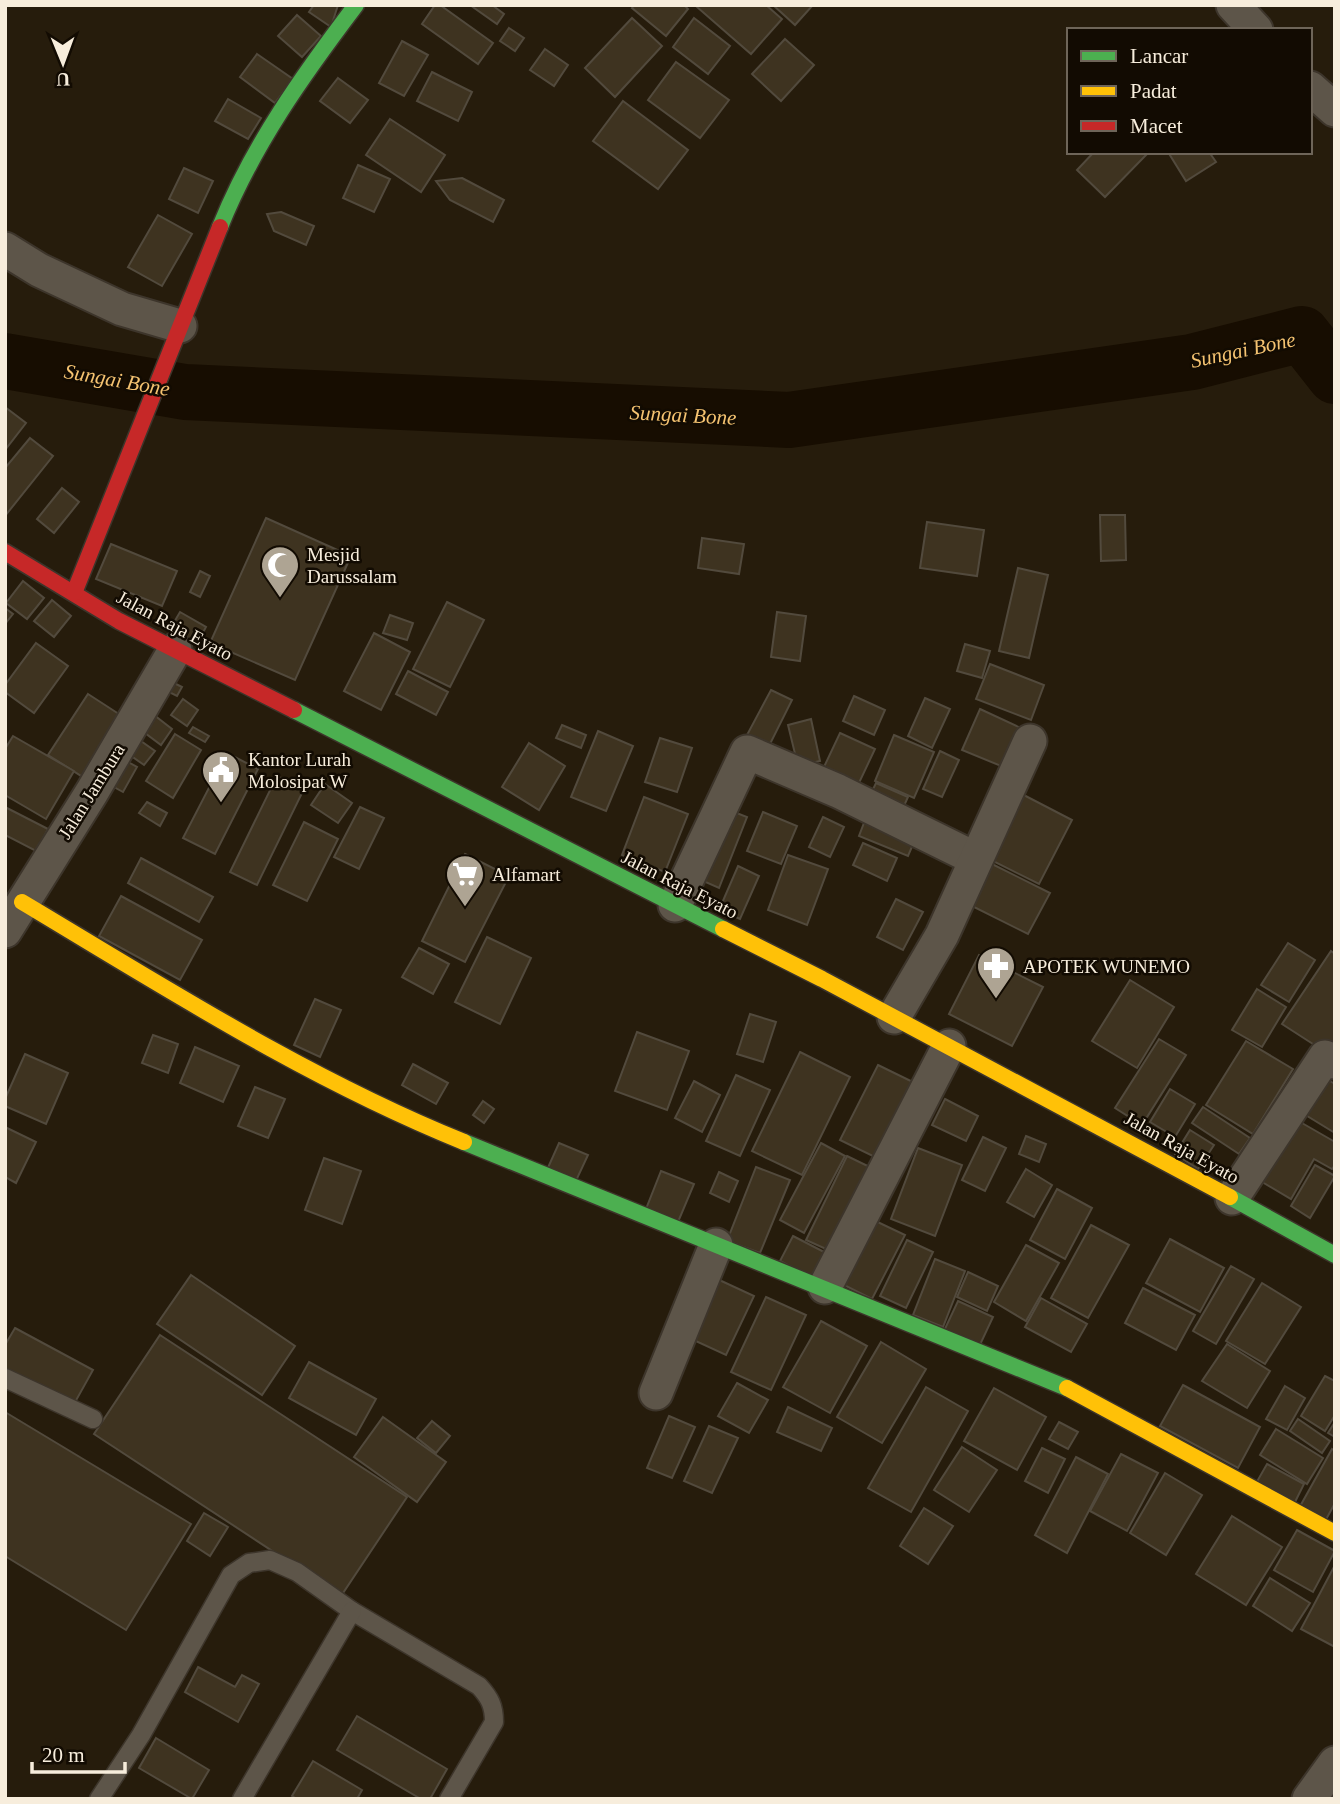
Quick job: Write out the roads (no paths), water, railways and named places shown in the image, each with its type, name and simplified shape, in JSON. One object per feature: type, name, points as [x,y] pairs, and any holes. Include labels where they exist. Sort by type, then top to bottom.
[{"type":"street","points":[[74,593],[232,197],[275,117],[356,5]]},
{"type":"street","points":[[1233,5],[1254,28]]},
{"type":"street","points":[[1312,90],[1335,110]]},
{"type":"street","points":[[5,248],[39,270],[122,309],[179,330]]},
{"type":"street","name":"Jalan Raja Eyato","points":[[9,562],[74,593],[119,621],[175,650],[894,1017],[1335,1255]]},
{"type":"street","name":"Jalan Jambura","points":[[5,932],[92,792],[175,650]]},
{"type":"street","points":[[894,1017],[942,935],[1030,741]]},
{"type":"street","points":[[675,905],[747,752],[838,790],[976,859]]},
{"type":"street","points":[[22,902],[244,1034],[358,1096],[1060,1384],[1335,1533]]},
{"type":"street","points":[[825,1287],[949,1046]]},
{"type":"street","points":[[1232,1198],[1325,1057],[1335,1062]]},
{"type":"street","points":[[656,1393],[716,1245]]},
{"type":"street","points":[[1309,1799],[1335,1763]]},
{"type":"lane","points":[[5,1378],[93,1419]]},
{"type":"lane","points":[[100,1799],[141,1735],[231,1575],[248,1563],[270,1560],[297,1572],[352,1611],[479,1686],[488,1696],[494,1710],[494,1722],[449,1799]]},
{"type":"lane","points":[[242,1799],[352,1611]]},
{"type":"waterway","name":"Sungai Bone","points":[[5,361],[185,392],[789,420],[1192,362],[1302,334],[1335,376]]},
{"type":"place","name":"Mesjid Darussalam","points":[[280,599]]},
{"type":"place","name":"Kantor Lurah Molosipat W","points":[[221,804]]},
{"type":"place","name":"Alfamart","points":[[465,908]]},
{"type":"place","name":"APOTEK WUNEMO","points":[[996,1000]]}]
